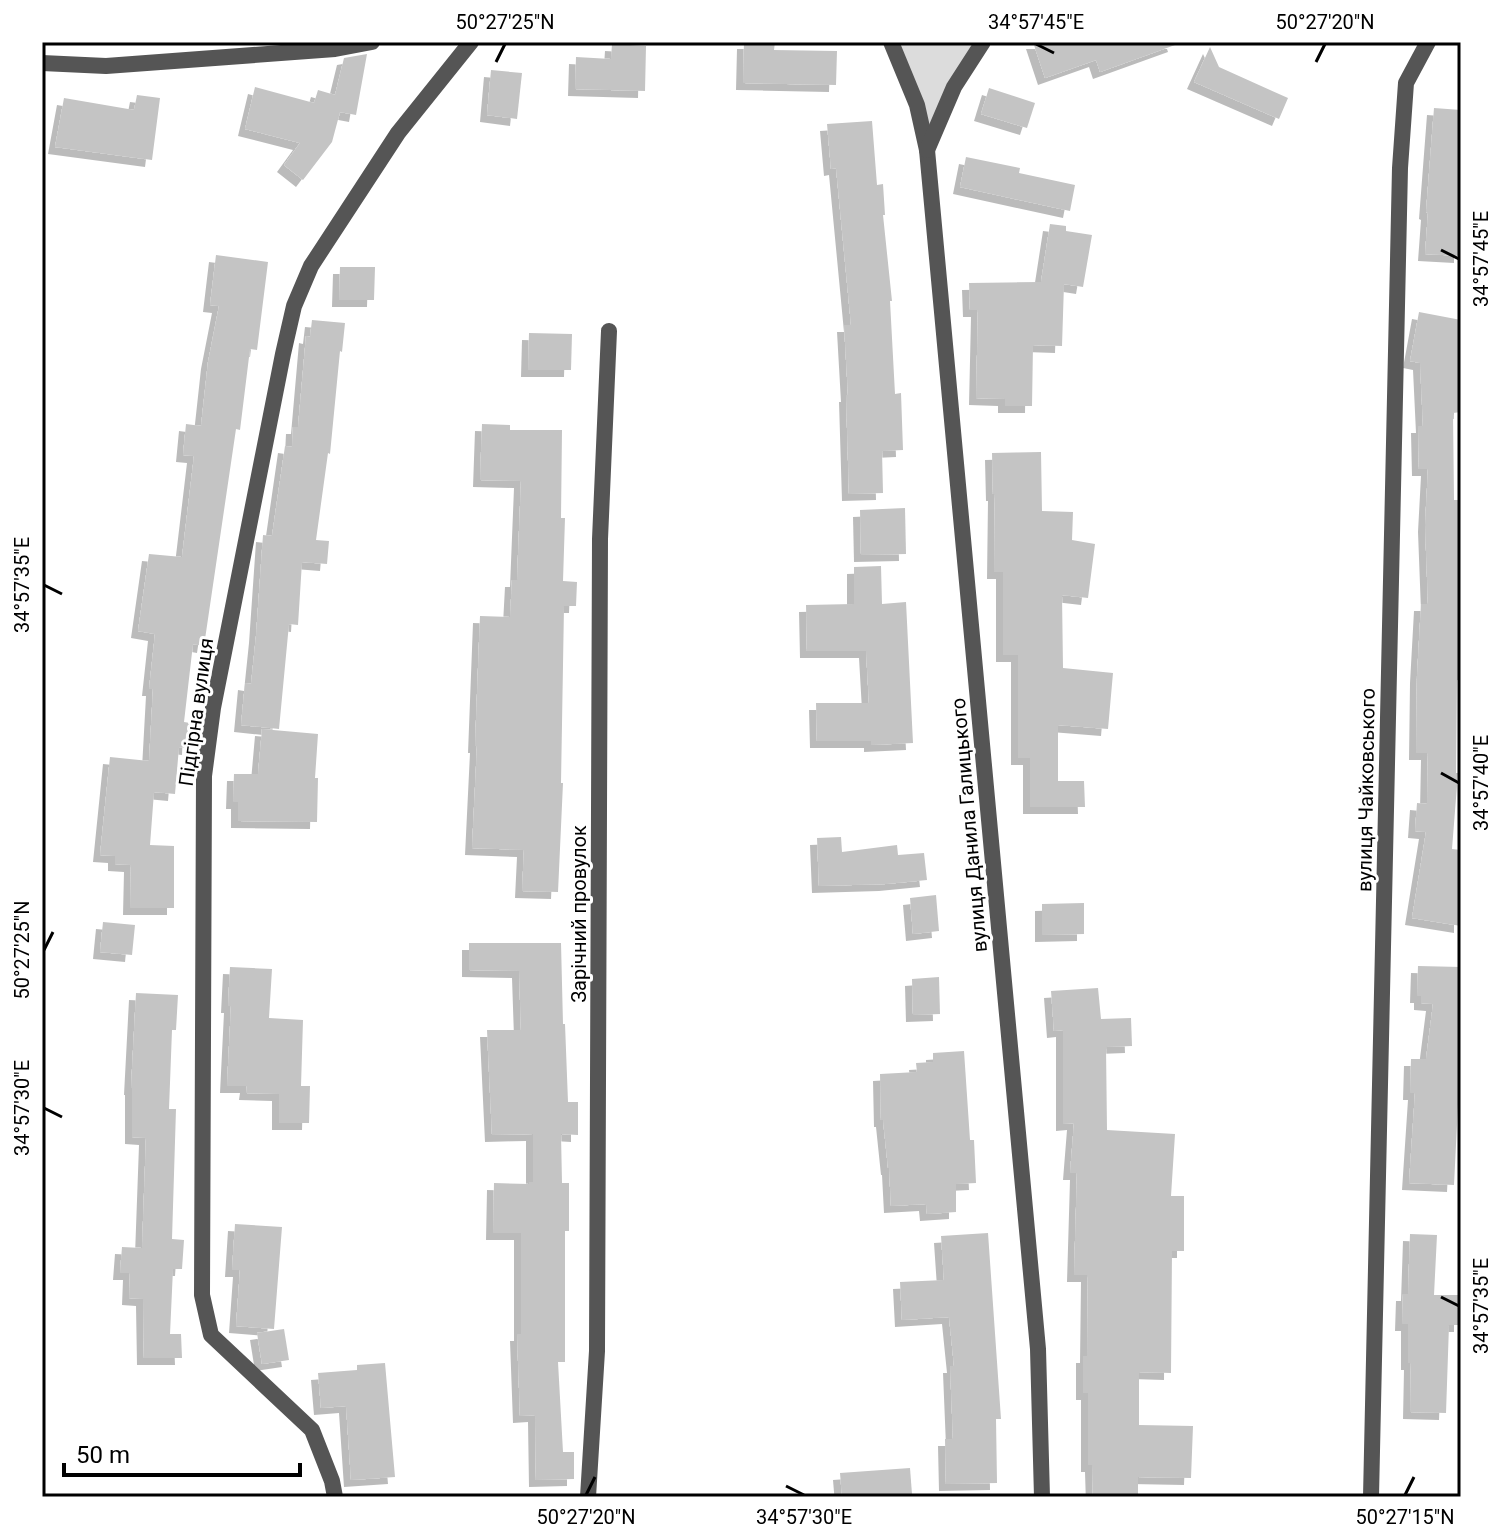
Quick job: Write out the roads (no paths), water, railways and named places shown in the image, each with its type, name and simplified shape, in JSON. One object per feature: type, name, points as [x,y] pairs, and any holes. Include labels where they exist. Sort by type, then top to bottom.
[{"type":"street","points":[[42,63],[106,66],[335,49],[372,42]]},
{"type":"street","name":"Підгірна вулиця","points":[[335,1497],[312,1430],[211,1335],[202,1295],[204,776],[213,708],[294,306],[311,266],[398,133],[471,42]]},
{"type":"street","name":"вулиця Данила Галицького","points":[[891,42],[917,105],[927,150],[1038,1349],[1042,1497]]},
{"type":"street","name":"вулиця Данила Галицького","points":[[927,150],[954,87],[983,42]]},
{"type":"street","name":"вулиця Чайковського","points":[[1371,1497],[1399,216],[1406,83],[1428,42]]},
{"type":"street","name":"Зарічний провулок","points":[[588,1497],[597,1351],[600,539],[609,331]]}]
